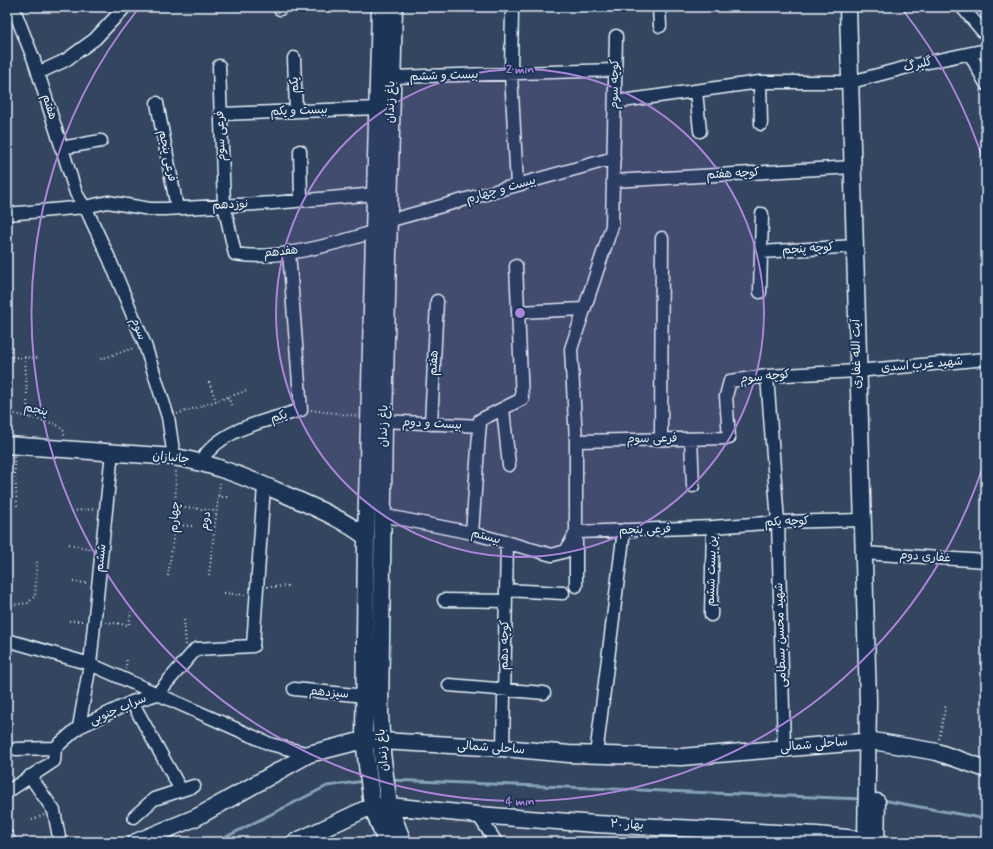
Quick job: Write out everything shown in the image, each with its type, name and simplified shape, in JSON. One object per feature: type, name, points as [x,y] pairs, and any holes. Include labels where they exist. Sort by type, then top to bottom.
[{"type":"street","name":"هفتم","points":[[13,7],[38,73],[76,193],[84,207]]},
{"type":"street","name":"باغ زندان","points":[[377,419],[375,231],[380,7]]},
{"type":"street","name":"باغ زندان","points":[[394,7],[388,221],[377,419],[374,515],[382,747],[388,800],[403,842]]},
{"type":"street","points":[[512,7],[512,74],[517,185]]},
{"type":"street","points":[[659,7],[660,26]]},
{"type":"street","name":"آیت الله غفاری","points":[[848,7],[857,371],[868,701],[873,769],[872,837]]},
{"type":"street","points":[[962,7],[986,35]]},
{"type":"street","points":[[38,73],[66,60],[95,39],[124,8]]},
{"type":"street","name":"کوچه سوم","points":[[576,586],[576,441],[571,349],[612,226],[616,36]]},
{"type":"street","name":"گلبرگ","points":[[615,102],[760,82],[850,82],[919,64],[986,50]]},
{"type":"street","points":[[970,54],[986,84]]},
{"type":"street","name":"یکم","points":[[294,58],[296,111]]},
{"type":"street","name":"فرعی سوم","points":[[219,66],[224,205]]},
{"type":"street","name":"بیست و ششم","points":[[392,77],[616,70]]},
{"type":"street","points":[[760,82],[761,124]]},
{"type":"street","points":[[696,91],[700,131]]},
{"type":"street","name":"فرعی پنجم","points":[[157,103],[177,208]]},
{"type":"street","name":"بیست و یکم","points":[[220,114],[378,108]]},
{"type":"street","points":[[61,148],[101,141]]},
{"type":"street","points":[[300,151],[301,199]]},
{"type":"street","name":"بیست و چهارم","points":[[388,221],[614,158]]},
{"type":"street","name":"کوچه هفتم","points":[[613,181],[853,167]]},
{"type":"street","name":"نوزدهم","points":[[7,214],[84,207],[108,202],[150,209],[376,194]]},
{"type":"street","name":"هفدهم","points":[[224,205],[235,254],[289,252],[347,240],[375,231]]},
{"type":"street","name":"سوم","points":[[84,207],[109,258],[145,345],[168,417],[174,457]]},
{"type":"street","points":[[760,292],[762,214]]},
{"type":"street","points":[[661,439],[662,238]]},
{"type":"street","name":"کوچه پنجم","points":[[761,252],[855,246]]},
{"type":"street","points":[[289,252],[300,410]]},
{"type":"street","points":[[472,533],[480,420],[522,399],[516,266]]},
{"type":"street","name":"هفتم","points":[[431,424],[437,302]]},
{"type":"street","points":[[518,312],[584,309]]},
{"type":"street","name":"شهید عرب اسدی","points":[[857,371],[986,359]]},
{"type":"street","name":"کوچه سوم","points":[[729,438],[726,396],[730,381],[767,376],[857,371]]},
{"type":"street","name":"شهید محسن بسطامی","points":[[767,376],[778,522],[784,748]]},
{"type":"street","points":[[503,408],[509,465]]},
{"type":"street","name":"یکم","points":[[200,461],[223,438],[248,427],[300,410]]},
{"type":"street","name":"بیست و دوم","points":[[377,419],[431,424],[480,426]]},
{"type":"street","name":"فرعی سوم","points":[[576,441],[729,438]]},
{"type":"street","points":[[690,439],[693,486]]},
{"type":"street","name":"جانبازان","points":[[10,446],[112,452],[174,457],[200,461],[326,512],[350,525],[366,537]]},
{"type":"street","name":"ششم","points":[[90,664],[112,452]]},
{"type":"street","points":[[157,694],[196,649],[205,647],[253,646],[264,486]]},
{"type":"street","name":"جانبازان","points":[[326,512],[374,515]]},
{"type":"street","name":"باغ زندان","points":[[374,515],[366,537],[364,747],[371,801],[386,842]]},
{"type":"street","name":"بیستم","points":[[374,515],[472,533],[552,555],[566,551],[577,532]]},
{"type":"street","name":"کوچه یکم","points":[[713,527],[778,522],[862,520]]},
{"type":"street","name":"فرعی پنجم","points":[[577,532],[713,527]]},
{"type":"street","name":"بن بست ششم","points":[[710,616],[713,527]]},
{"type":"street","points":[[596,755],[624,530]]},
{"type":"street","name":"کوچه دهم","points":[[503,748],[507,542]]},
{"type":"street","name":"غفاری دوم","points":[[863,553],[986,561]]},
{"type":"street","points":[[444,600],[506,595],[563,593]]},
{"type":"street","points":[[7,640],[90,664],[270,744],[309,754]]},
{"type":"street","name":"سراب جنوبی","points":[[79,727],[90,664]]},
{"type":"street","points":[[449,685],[544,693]]},
{"type":"street","name":"سیزدهم","points":[[294,690],[365,696]]},
{"type":"street","name":"سراب جنوبی","points":[[7,792],[54,761],[55,748],[79,727],[132,702],[157,694]]},
{"type":"street","points":[[132,702],[181,790]]},
{"type":"street","name":"ساحلی شمالی","points":[[136,842],[197,817],[309,754],[364,747],[503,748],[596,755],[681,757],[871,741],[937,752],[986,769]]},
{"type":"street","points":[[16,749],[55,748]]},
{"type":"street","points":[[30,776],[54,811],[60,842]]},
{"type":"street","points":[[134,817],[154,799],[194,786]]},
{"type":"street","name":"بهار ۲۰","points":[[371,801],[388,800],[478,815],[596,824],[816,838],[872,837]]},
{"type":"street","points":[[295,842],[371,801]]},
{"type":"street","points":[[478,815],[496,842]]},
{"type":"street","points":[[7,836],[9,842]]},
{"type":"path","points":[[101,359],[145,345]]},
{"type":"path","points":[[12,357],[40,358]]},
{"type":"path","points":[[25,358],[28,418]]},
{"type":"path","points":[[209,382],[216,401]]},
{"type":"path","points":[[168,417],[246,391]]},
{"type":"path","points":[[228,397],[232,407]]},
{"type":"path","name":"یکم","points":[[300,410],[377,419]]},
{"type":"path","name":"پنجم","points":[[7,412],[56,424],[64,431],[65,449]]},
{"type":"path","points":[[10,446],[17,506]]},
{"type":"path","name":"چهارم","points":[[168,576],[176,525],[177,506],[174,457]]},
{"type":"path","name":"دوم","points":[[208,575],[222,470]]},
{"type":"path","points":[[218,497],[230,497]]},
{"type":"path","points":[[177,506],[216,511]]},
{"type":"path","points":[[72,511],[106,508]]},
{"type":"path","points":[[176,525],[193,526]]},
{"type":"path","points":[[69,544],[102,551]]},
{"type":"path","points":[[7,612],[12,605],[28,603],[35,596],[38,561]]},
{"type":"path","points":[[73,582],[98,583]]},
{"type":"path","points":[[224,593],[257,592],[290,586]]},
{"type":"path","points":[[184,620],[186,646],[189,656]]},
{"type":"path","points":[[937,752],[946,704]]},
{"type":"waterway","points":[[390,780],[862,799]]},
{"type":"waterway","points":[[216,842],[327,786],[365,781]]},
{"type":"waterway","points":[[882,800],[986,819]]}]
